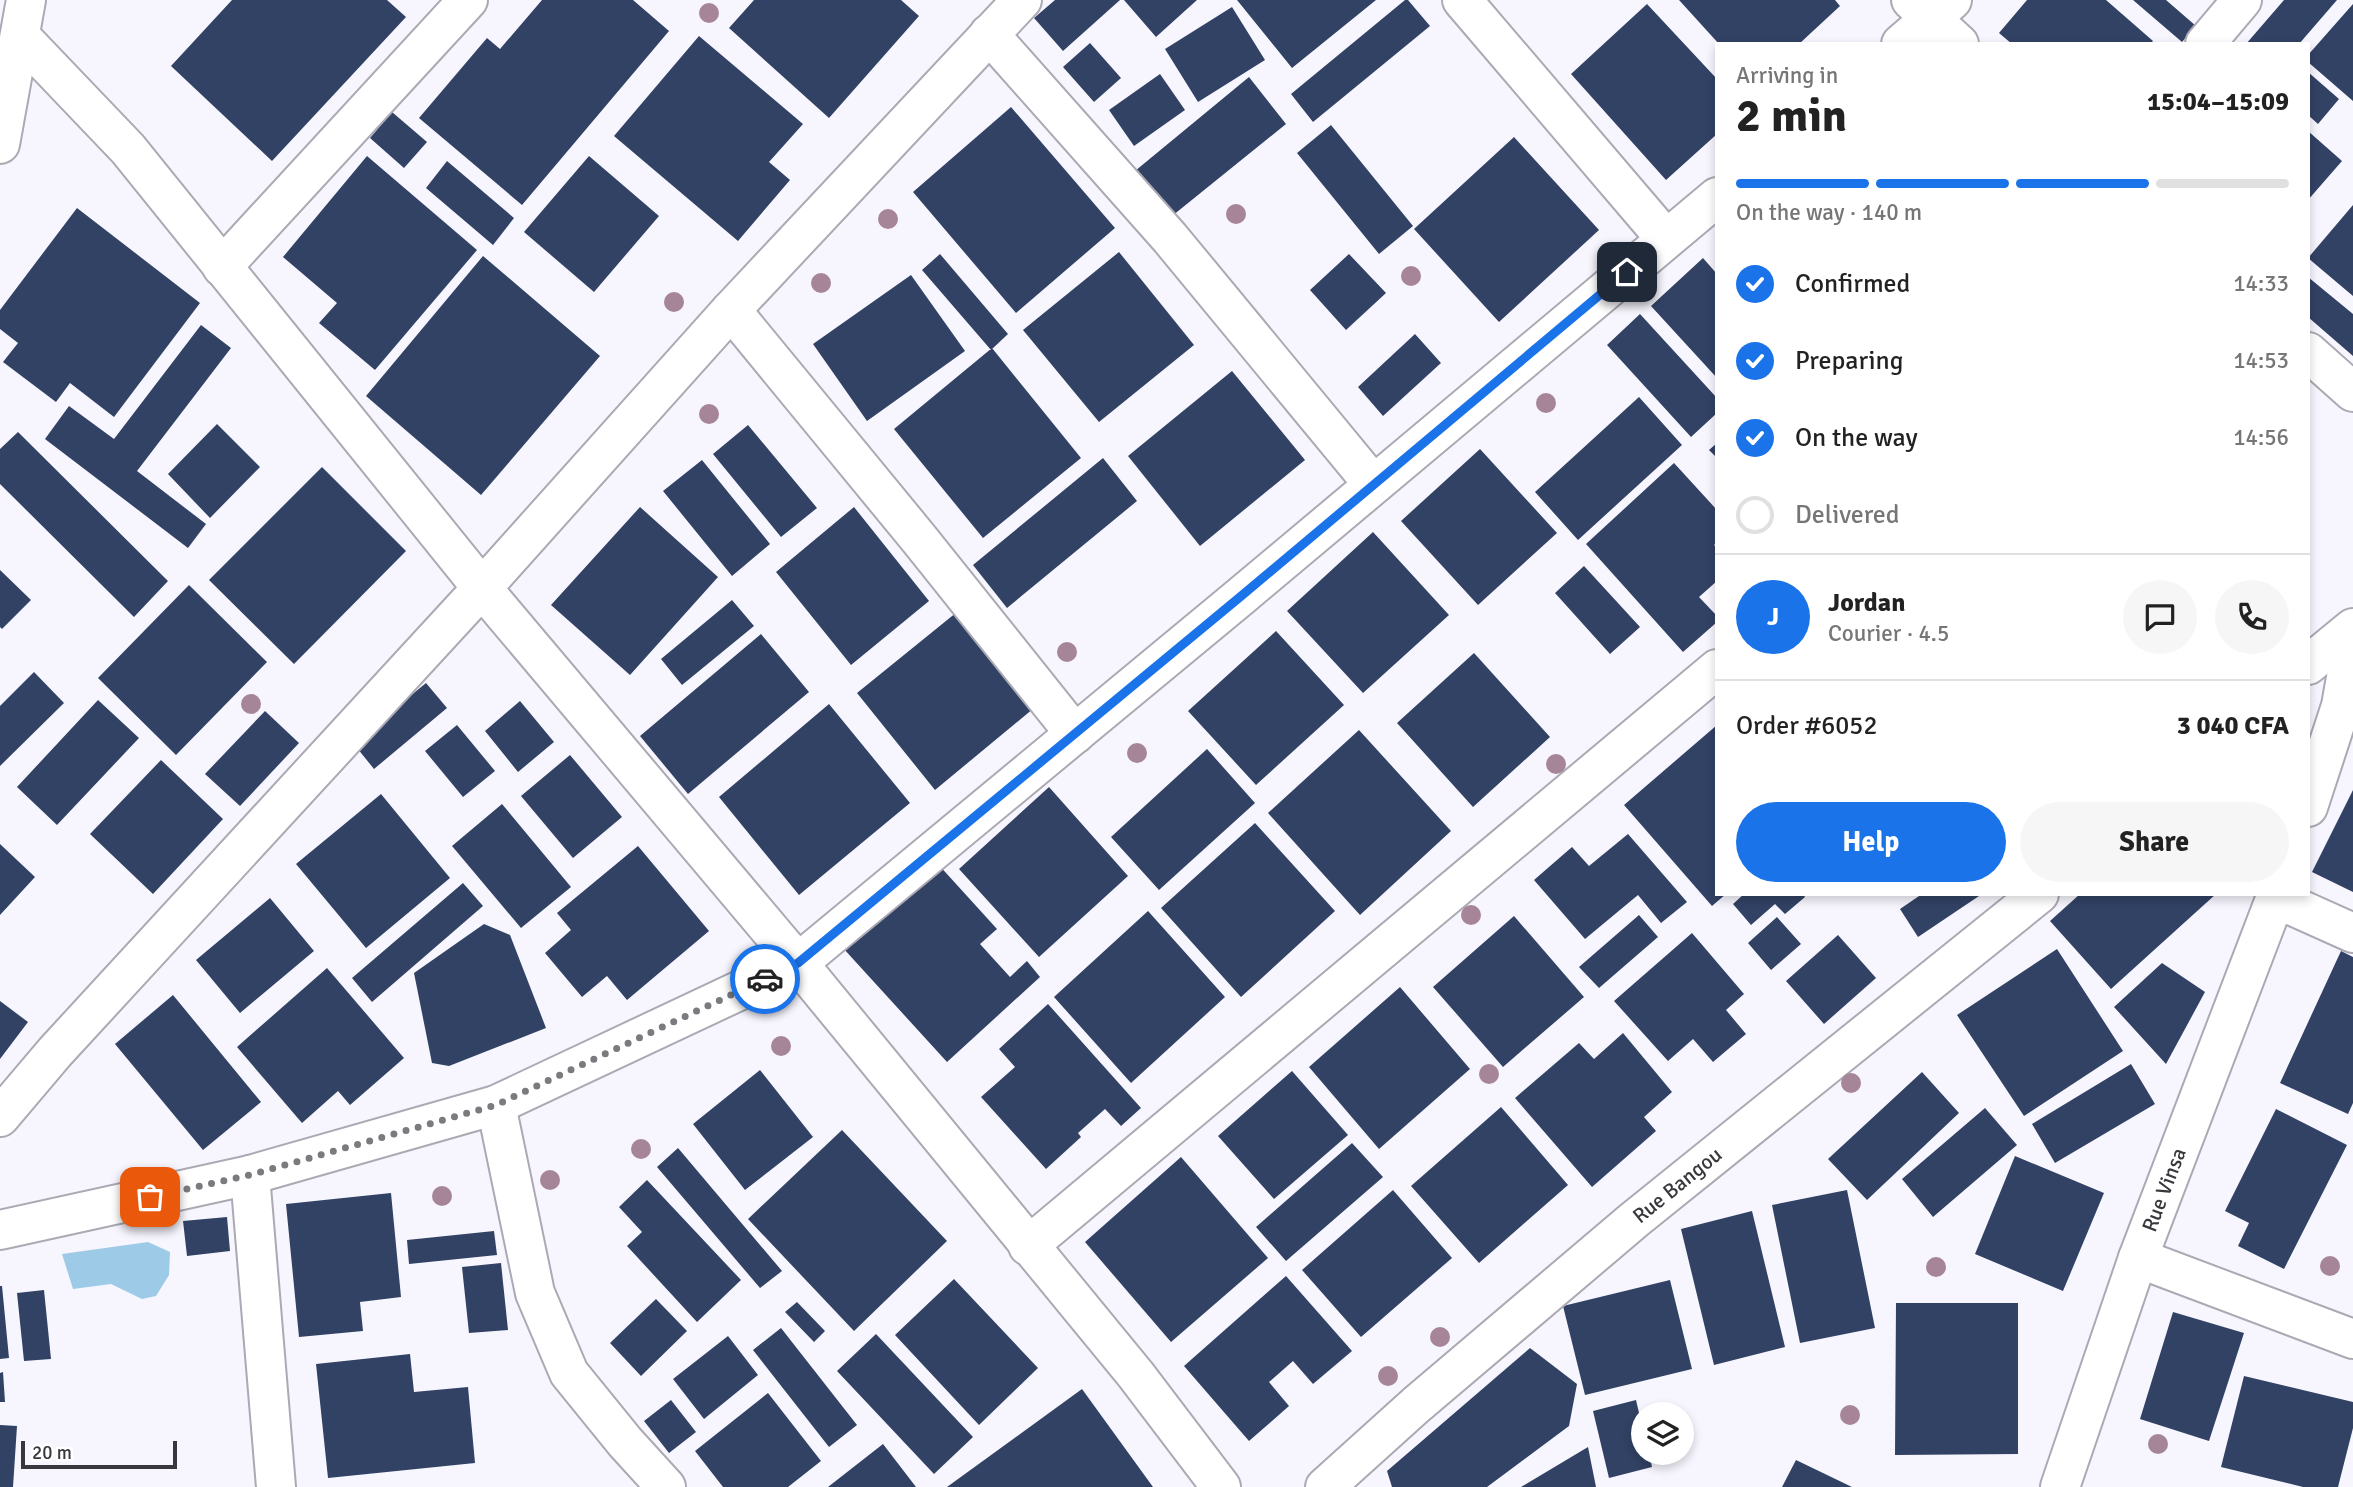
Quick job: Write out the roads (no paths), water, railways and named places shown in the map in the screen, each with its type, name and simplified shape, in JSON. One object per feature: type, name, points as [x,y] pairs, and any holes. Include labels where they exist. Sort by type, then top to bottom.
[{"type":"street","points":[[222,267],[468,0]]},
{"type":"street","points":[[0,1117],[55,1052],[482,588],[731,310],[1022,0]]},
{"type":"street","points":[[1462,0],[1666,239]]},
{"type":"street","points":[[2207,42],[2242,0]]},
{"type":"street","points":[[1903,42],[1932,6],[1958,42]]},
{"type":"street","points":[[23,18],[482,588],[798,963],[1136,1375],[1221,1487]]},
{"type":"street","points":[[0,144],[23,18]]},
{"type":"street","points":[[989,34],[1170,238],[1373,484]]},
{"type":"street","points":[[0,1230],[250,1175],[496,1105],[798,963],[1715,199]]},
{"type":"street","points":[[731,310],[1075,734]]},
{"type":"street","points":[[2310,354],[2353,392]]},
{"type":"street","points":[[2310,663],[2353,628]]},
{"type":"street","points":[[2310,801],[2342,706],[2353,638]]},
{"type":"street","points":[[1028,1246],[1715,671]]},
{"type":"street","name":"Rue Bangou","points":[[1325,1487],[1416,1405],[1634,1220],[2037,896]]},
{"type":"street","points":[[2276,896],[2353,933]]},
{"type":"street","name":"Rue Vinsa","points":[[2060,1487],[2138,1258],[2276,896]]},
{"type":"street","points":[[496,1105],[535,1293],[569,1373],[666,1487]]},
{"type":"street","points":[[250,1175],[276,1487]]},
{"type":"street","points":[[2138,1258],[2353,1339]]},
{"type":"water","points":[[148,1242],[170,1252],[169,1275],[156,1296],[142,1299],[111,1284],[73,1289],[62,1254]]}]
